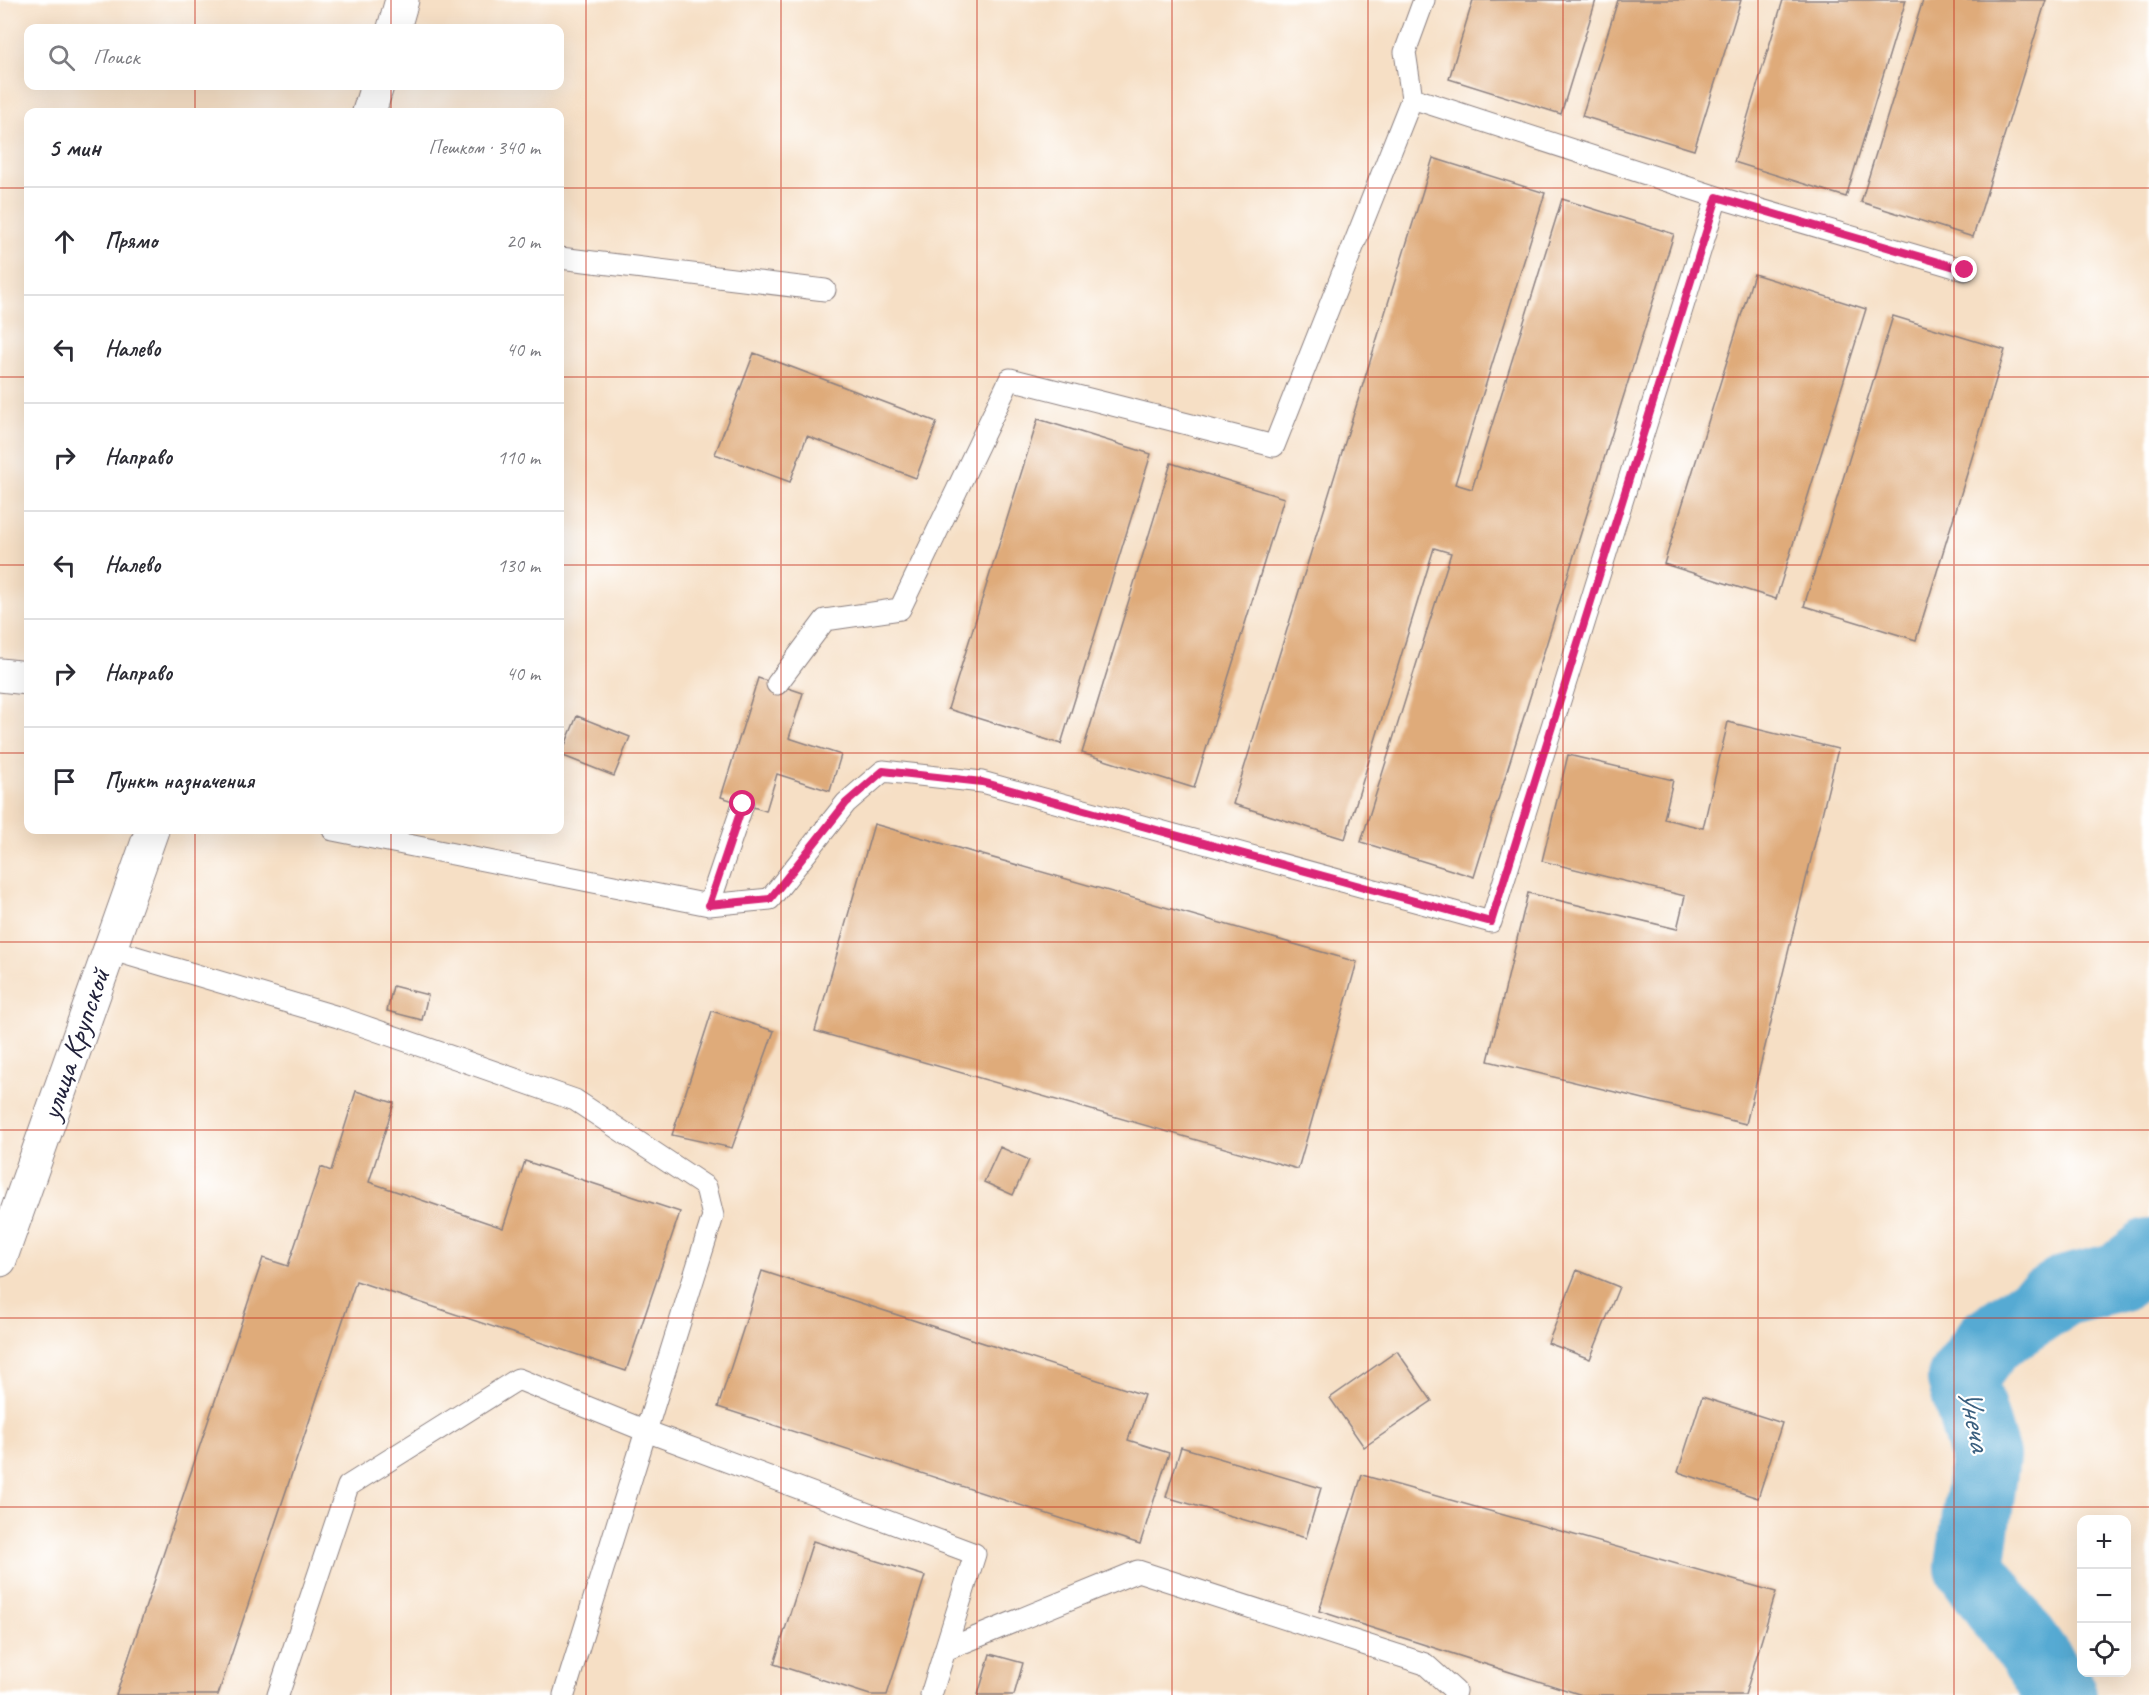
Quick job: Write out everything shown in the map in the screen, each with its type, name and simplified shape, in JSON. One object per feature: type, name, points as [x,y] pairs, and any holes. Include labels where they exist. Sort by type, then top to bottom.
[{"type":"street","points":[[395,24],[402,0]]},
{"type":"street","points":[[370,108],[376,90]]},
{"type":"street","points":[[0,675],[24,678]]},
{"type":"street","name":"улица Крупской","points":[[0,1260],[151,834]]},
{"type":"lane","points":[[777,684],[825,620],[900,609],[1010,379],[1274,446],[1412,98],[1406,52],[1424,0]]},
{"type":"lane","points":[[1412,98],[1717,197],[1965,270]]},
{"type":"lane","points":[[353,834],[709,905],[770,899],[846,803],[883,771],[982,782],[1491,922],[1717,197]]},
{"type":"lane","points":[[564,258],[825,290]]},
{"type":"lane","points":[[709,905],[743,804]]},
{"type":"lane","points":[[109,949],[338,1017],[575,1101],[705,1187],[713,1216],[564,1695]]},
{"type":"lane","points":[[278,1695],[348,1486],[518,1379],[646,1431],[975,1554],[931,1695]]},
{"type":"lane","points":[[945,1650],[1138,1571],[1425,1664],[1459,1694]]},
{"type":"building","points":[[1473,0],[1596,0],[1561,114],[1449,79]]},
{"type":"building","points":[[1618,0],[1741,0],[1694,150],[1582,116]]},
{"type":"building","points":[[1783,0],[1906,0],[1846,197],[1734,162]]},
{"type":"building","points":[[1923,0],[2046,0],[1973,237],[1861,202]]},
{"type":"building","points":[[1433,158],[1545,193],[1455,484],[1472,489],[1562,199],[1674,234],[1474,877],[1361,842],[1451,553],[1434,548],[1345,839],[1233,804]]},
{"type":"building","points":[[1754,274],[1866,309],[1776,599],[1664,564]]},
{"type":"building","points":[[1893,316],[2005,350],[1916,640],[1804,606]]},
{"type":"building","points":[[754,353],[937,422],[916,478],[807,436],[790,482],[715,454]]},
{"type":"building","points":[[1038,419],[1151,454],[1061,744],[948,709]]},
{"type":"building","points":[[1171,463],[1284,498],[1194,788],[1082,753]]},
{"type":"building","points":[[758,678],[803,693],[789,738],[841,755],[830,791],[777,774],[766,811],[721,797]]},
{"type":"building","points":[[577,716],[630,737],[614,776],[564,756],[564,748]]},
{"type":"building","points":[[1728,722],[1838,749],[1746,1124],[1488,1061],[1528,893],[1677,929],[1685,896],[1542,861],[1568,755],[1673,780],[1664,819],[1703,828]]},
{"type":"building","points":[[874,824],[1357,962],[1298,1169],[815,1031]]},
{"type":"building","points":[[393,986],[428,995],[422,1020],[387,1011]]},
{"type":"building","points":[[712,1011],[774,1031],[732,1148],[672,1135]]},
{"type":"building","points":[[356,1091],[394,1103],[369,1182],[503,1228],[525,1161],[680,1212],[626,1371],[356,1281],[218,1695],[116,1695],[263,1258],[288,1266],[321,1167],[331,1171]]},
{"type":"building","points":[[1000,1147],[1029,1160],[1013,1195],[984,1182]]},
{"type":"building","points":[[1577,1270],[1619,1287],[1590,1359],[1548,1343]]},
{"type":"building","points":[[762,1271],[1144,1395],[1128,1440],[1169,1453],[1140,1544],[718,1407]]},
{"type":"building","points":[[1397,1351],[1432,1401],[1364,1447],[1330,1398]]},
{"type":"building","points":[[1702,1397],[1782,1423],[1758,1498],[1678,1472]]},
{"type":"building","points":[[1181,1447],[1321,1488],[1306,1538],[1166,1497]]},
{"type":"building","points":[[1362,1475],[1776,1592],[1745,1695],[1582,1695],[1319,1611]]},
{"type":"building","points":[[813,1541],[925,1576],[887,1695],[870,1695],[774,1664]]},
{"type":"building","points":[[990,1654],[1023,1663],[1014,1695],[978,1695]]},
{"type":"waterway","name":"Унеча","points":[[2062,1695],[1970,1567],[1985,1457],[1962,1379],[1989,1341],[2063,1291],[2119,1277],[2149,1254]]},
{"type":"route","points":[[743,804],[709,905],[770,899],[846,803],[883,771],[982,782],[1491,922],[1717,197],[1965,270]]}]
